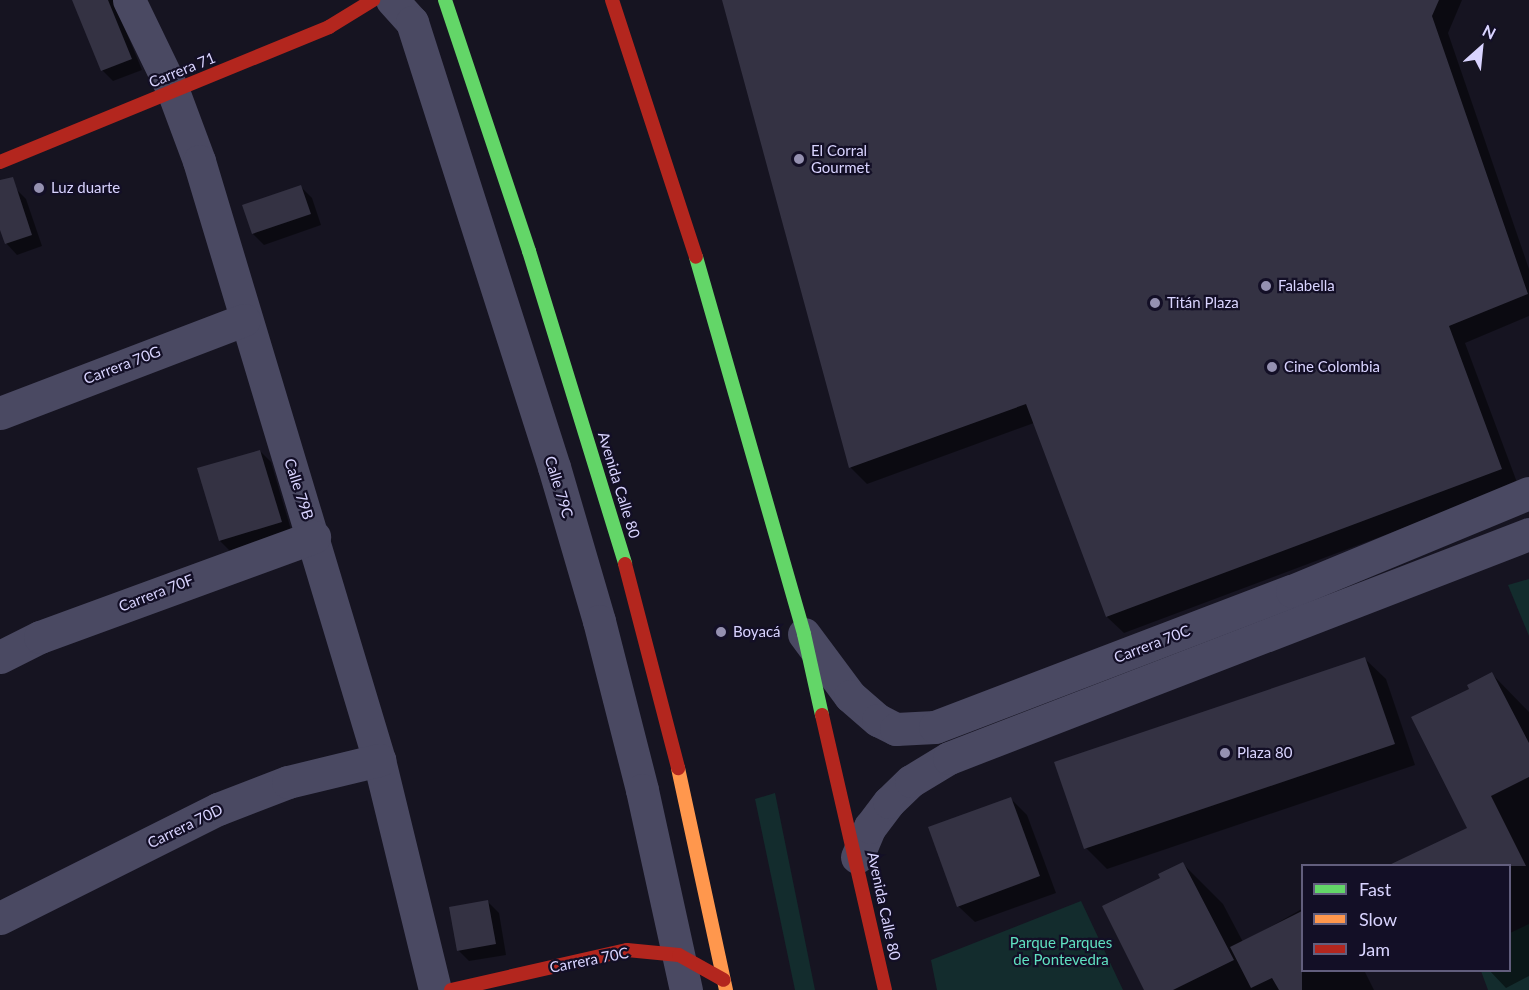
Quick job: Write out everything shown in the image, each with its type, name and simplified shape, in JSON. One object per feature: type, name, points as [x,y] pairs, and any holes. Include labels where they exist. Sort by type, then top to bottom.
[{"type":"main road","name":"Carrera 71","points":[[0,162],[329,27],[373,0]]},
{"type":"main road","name":"Avenida Calle 80","points":[[445,0],[529,251],[625,563],[690,813],[725,985]]},
{"type":"main road","name":"Avenida Calle 80","points":[[614,0],[687,226],[804,634],[885,990]]},
{"type":"main road","name":"Carrera 70C","points":[[451,990],[627,950],[679,955],[725,985]]},
{"type":"street","name":"Calle 79B","points":[[129,0],[173,91],[199,161],[244,320],[314,537],[379,760],[435,990]]},
{"type":"street","name":"Calle 79C","points":[[392,0],[411,22],[557,478],[599,621],[686,990]]},
{"type":"street","name":"Carrera 70G","points":[[0,413],[244,320]]},
{"type":"street","name":"Carrera 70C","points":[[804,634],[850,696],[878,720],[896,729],[935,727],[1292,591],[1529,493]]},
{"type":"street","points":[[856,857],[870,827],[889,802],[911,782],[949,758],[1529,534]]},
{"type":"street","name":"Carrera 70F","points":[[0,657],[51,633],[314,537]]},
{"type":"street","name":"Carrera 70D","points":[[0,918],[218,809],[288,782],[379,760]]},
{"type":"green space","points":[[1529,579],[1529,636],[1508,585]]},
{"type":"green space","points":[[775,793],[815,990],[795,990],[755,799]]},
{"type":"green space","name":"Parque Parques de Pontevedra","points":[[1081,901],[1123,990],[937,990],[931,960]]},
{"type":"green space","points":[[1529,924],[1529,990],[1488,990],[1481,972],[1511,972],[1511,933]]},
{"type":"building","points":[[72,0],[108,0],[132,59],[101,71]]},
{"type":"building","name":"Titán Plaza","points":[[722,0],[1439,0],[1432,16],[1528,294],[1449,326],[1502,469],[1106,617],[1026,404],[849,468]]},
{"type":"building","points":[[13,177],[32,235],[5,244],[0,230],[0,180]]},
{"type":"building","points":[[301,185],[311,214],[252,234],[242,205]]},
{"type":"building","points":[[260,450],[282,522],[219,541],[197,468]]},
{"type":"building","name":"Plaza 80","points":[[1365,657],[1395,744],[1084,849],[1054,762]]},
{"type":"building","points":[[1492,672],[1529,743],[1529,777],[1491,796],[1526,866],[1391,864],[1467,828],[1411,717],[1469,689],[1467,685]]},
{"type":"building","points":[[1011,797],[1040,876],[957,907],[928,827]]},
{"type":"building","points":[[1183,862],[1234,960],[1173,990],[1144,990],[1102,906],[1160,878],[1158,874]]},
{"type":"building","points":[[488,900],[496,944],[457,951],[449,907]]},
{"type":"building","points":[[1301,912],[1302,990],[1279,990],[1272,978],[1251,988],[1230,947]]},
{"type":"traffic: fast","points":[[445,0],[529,251],[625,564]]},
{"type":"traffic: fast","points":[[696,257],[804,634],[822,715]]},
{"type":"traffic: slow","points":[[678,768],[726,990]]},
{"type":"traffic: jam","points":[[0,162],[329,27],[373,0]]},
{"type":"traffic: jam","points":[[612,0],[696,257]]},
{"type":"traffic: jam","points":[[625,564],[678,768]]},
{"type":"traffic: jam","points":[[822,715],[885,990]]},
{"type":"traffic: jam","points":[[451,990],[627,950],[679,955],[724,980]]},
{"type":"place","name":"El Corral Gourmet","points":[[799,159]]},
{"type":"place","name":"Luz duarte","points":[[39,188]]},
{"type":"place","name":"Falabella","points":[[1266,286]]},
{"type":"place","name":"Titán Plaza","points":[[1155,303]]},
{"type":"place","name":"Cine Colombia","points":[[1272,367]]},
{"type":"place","name":"Boyacá","points":[[721,632]]},
{"type":"place","name":"Plaza 80","points":[[1225,753]]}]
